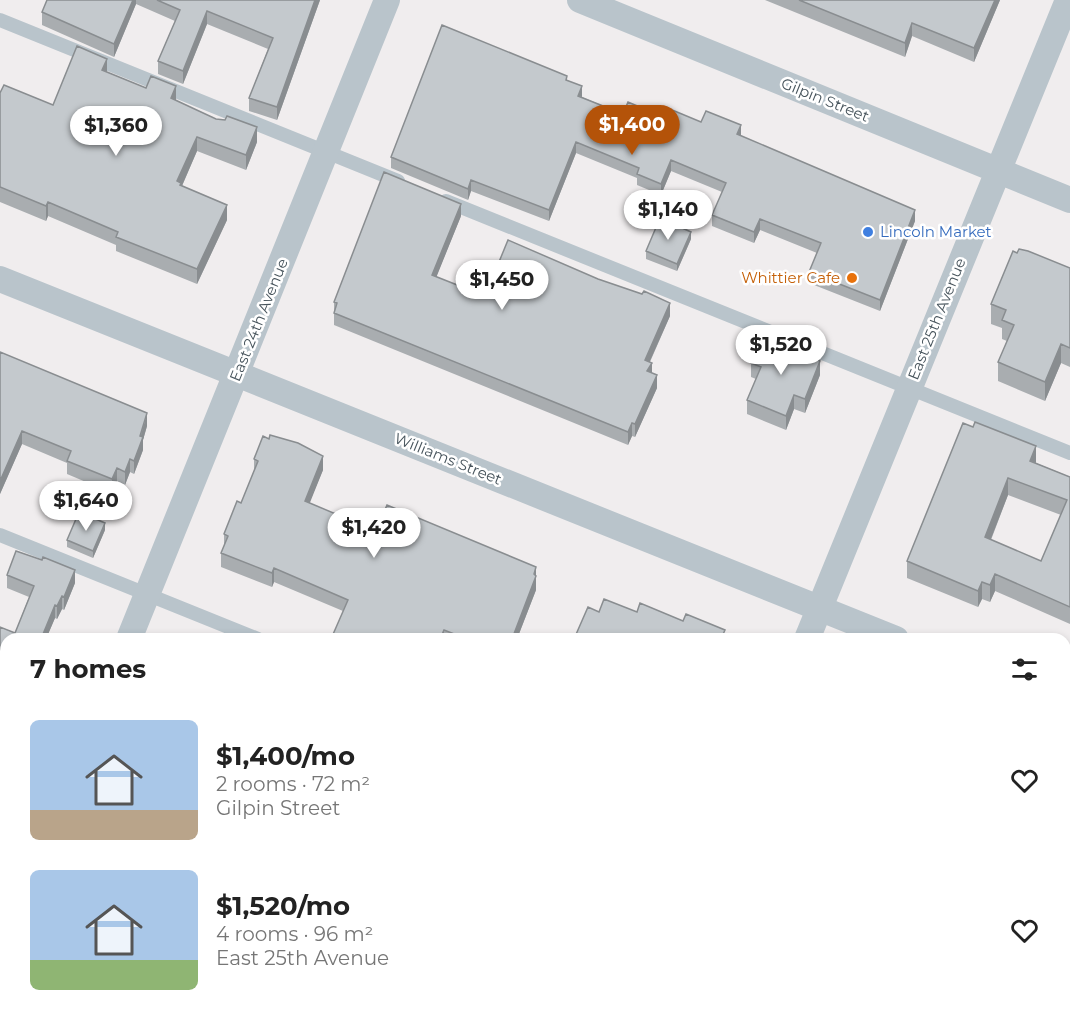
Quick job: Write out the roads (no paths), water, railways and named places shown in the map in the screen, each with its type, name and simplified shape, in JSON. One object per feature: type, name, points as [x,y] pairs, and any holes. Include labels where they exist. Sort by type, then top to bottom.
[{"type":"street","name":"East 24th Avenue","points":[[131,633],[387,0]]},
{"type":"street","name":"Gilpin Street","points":[[580,0],[1070,200]]},
{"type":"street","name":"East 25th Avenue","points":[[810,633],[1068,0]]},
{"type":"street","name":"Williams Street","points":[[0,279],[881,633]]},
{"type":"lane","points":[[0,20],[412,187]]},
{"type":"lane","points":[[434,196],[1070,453]]},
{"type":"lane","points":[[0,535],[243,633]]},
{"type":"place","name":"Lincoln Market","points":[[868,232]]},
{"type":"place","name":"Whittier Cafe","points":[[852,278]]}]
